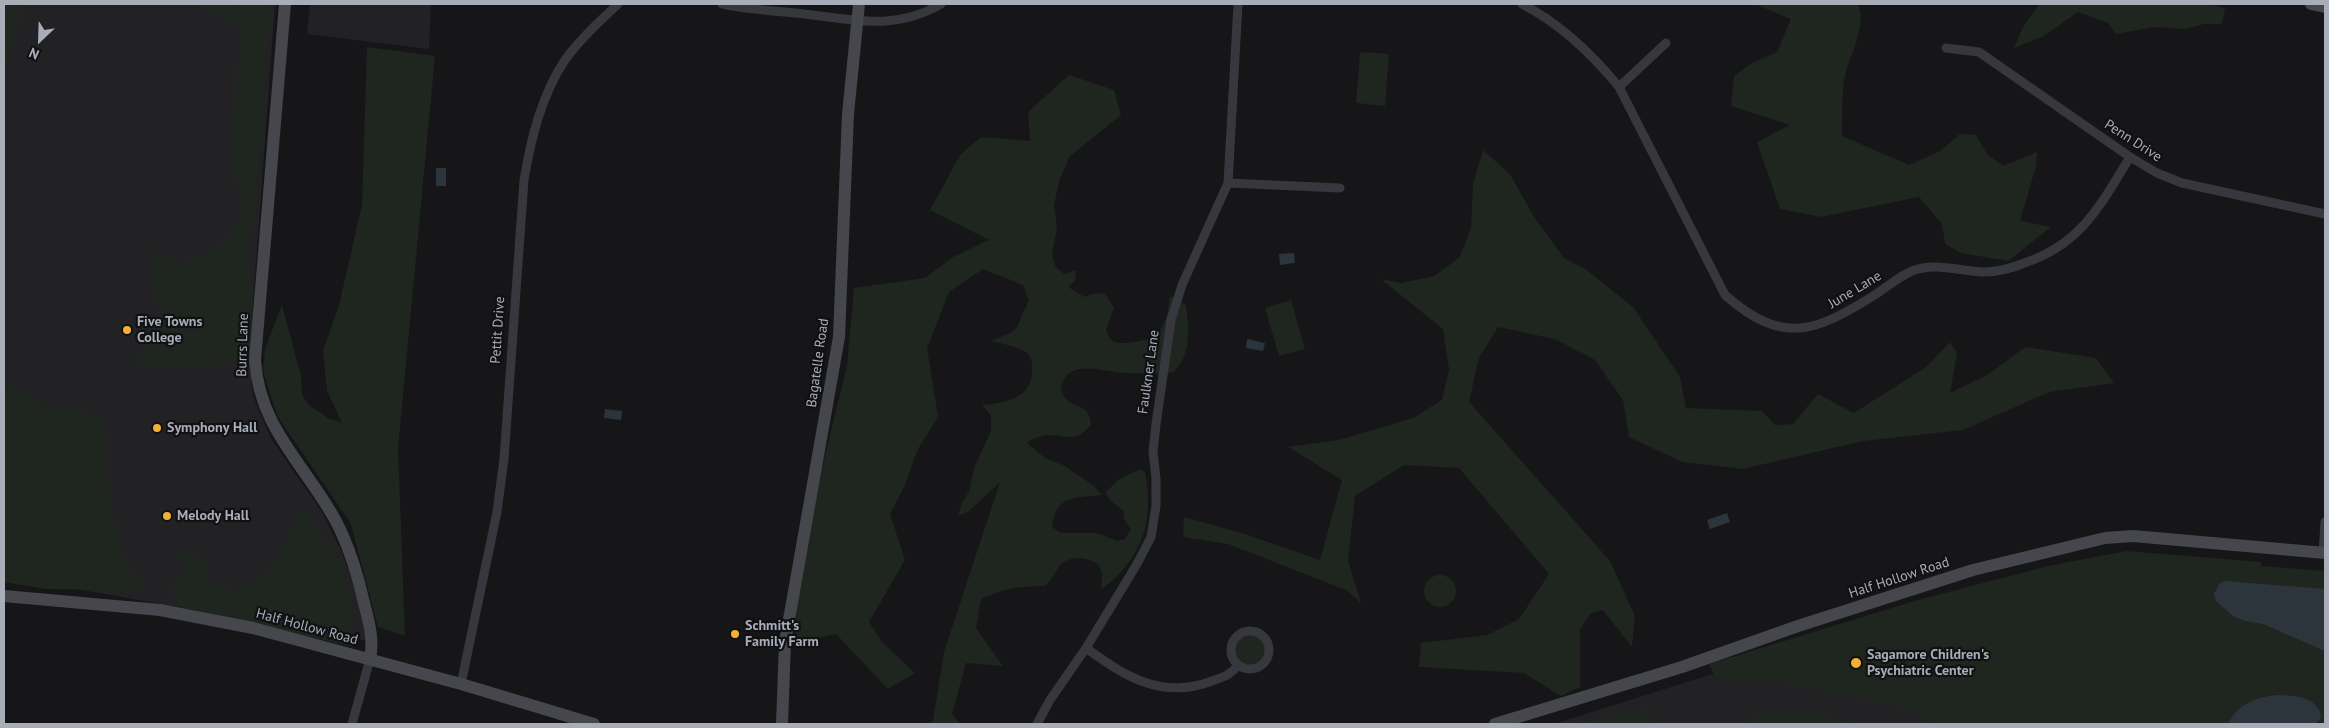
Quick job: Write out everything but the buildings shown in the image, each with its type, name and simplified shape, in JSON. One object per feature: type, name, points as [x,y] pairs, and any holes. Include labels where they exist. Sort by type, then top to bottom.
[{"type":"main road","name":"Burrs Lane","points":[[285,4],[259,314],[256,377],[260,394],[271,421],[322,498],[342,534],[360,582],[372,640],[370,660]]},
{"type":"main road","name":"Bagatelle Road","points":[[782,724],[785,642],[839,337],[848,114],[859,4]]},
{"type":"main road","points":[[2311,4],[2325,7]]},
{"type":"main road","name":"Half Hollow Road","points":[[1495,724],[1682,667],[1798,626],[1973,570],[2105,538],[2133,536],[2324,553]]},
{"type":"main road","name":"Half Hollow Road","points":[[4,596],[125,606],[201,616],[461,684],[594,724]]},
{"type":"street","name":"Pettit Drive","points":[[461,684],[497,512],[504,459],[524,180],[532,136],[546,96],[565,61],[587,34],[618,4]]},
{"type":"street","points":[[722,4],[820,15],[857,22],[904,20],[924,14],[941,4]]},
{"type":"street","name":"Faulkner Lane","points":[[1037,724],[1050,700],[1086,648],[1137,564],[1150,536],[1156,506],[1156,478],[1153,452],[1171,320],[1182,285],[1228,183],[1238,4]]},
{"type":"street","name":"June Lane","points":[[1522,4],[1551,22],[1576,41],[1598,62],[1619,87],[1725,294],[1744,312],[1766,324],[1790,328],[1816,326],[1836,318],[1912,271],[1932,267],[1984,272],[2009,269],[2059,248],[2080,230],[2102,202],[2130,157]]},
{"type":"street","points":[[1619,87],[1666,43]]},
{"type":"street","name":"Penn Drive","points":[[1946,48],[1979,52],[2130,157],[2157,173],[2182,182],[2325,214]]},
{"type":"street","points":[[1228,183],[1340,188]]},
{"type":"street","points":[[2324,553],[2325,522]]},
{"type":"street","points":[[1246,631],[1258,632],[1263,636],[1269,647],[1269,654],[1262,665],[1250,670],[1238,665],[1231,655],[1232,643],[1235,638],[1246,631]]},
{"type":"street","points":[[1086,648],[1127,676],[1149,684],[1173,689],[1200,685],[1228,675],[1238,665]]},
{"type":"street","points":[[352,724],[370,660]]},
{"type":"shaded area","name":"Five Towns College","points":[[4,4],[275,4],[249,358],[253,396],[271,439],[322,512],[342,552],[357,594],[368,641],[4,576]]},
{"type":"shaded area","points":[[4,4],[22,4],[4,77]]},
{"type":"shaded area","points":[[193,4],[236,4],[235,25]]},
{"type":"shaded area","points":[[242,4],[270,4],[260,152],[247,261],[253,303],[250,368],[233,362],[188,368],[176,365],[160,366],[131,361],[172,313],[162,306],[154,292],[152,268],[145,250],[178,263],[191,261],[212,250],[222,242],[238,223],[242,213],[244,198],[231,164]]},
{"type":"shaded area","points":[[310,4],[431,4],[429,49],[307,34]]},
{"type":"shaded area","points":[[1754,4],[1858,4],[1861,22],[1844,81],[1842,136],[1909,165],[1940,151],[1960,134],[1976,135],[1987,154],[2003,166],[2037,152],[2036,166],[2020,221],[2051,227],[2008,261],[1961,253],[1945,244],[1942,224],[1919,197],[1821,217],[1780,209],[1757,142],[1790,125],[1731,106],[1734,76],[1752,63],[1777,52],[1791,19]]},
{"type":"shaded area","points":[[2039,4],[2207,4],[2225,8],[2222,24],[2204,24],[2186,29],[2153,27],[2116,34],[2108,23],[2078,12],[2044,36],[2014,48],[2023,27]]},
{"type":"shaded area","points":[[367,47],[435,56],[398,448],[405,636],[378,627],[351,524],[278,417],[263,370],[265,349],[282,305],[301,376],[302,395],[309,405],[328,418],[342,423],[327,391],[323,351],[339,305],[362,205]]},
{"type":"shaded area","points":[[1360,52],[1389,54],[1385,106],[1356,103]]},
{"type":"shaded area","points":[[1069,75],[1114,90],[1121,115],[1070,156],[1059,181],[1054,206],[1057,228],[1052,253],[1055,266],[1064,274],[1076,270],[1075,281],[1068,287],[1085,297],[1095,293],[1105,294],[1114,308],[1106,330],[1110,339],[1115,342],[1135,342],[1154,336],[1164,323],[1170,296],[1186,305],[1188,340],[1184,357],[1174,372],[1155,374],[1123,373],[1098,369],[1079,369],[1066,377],[1061,387],[1062,393],[1066,399],[1087,412],[1091,425],[1085,432],[1073,437],[1049,435],[1027,443],[1045,458],[1063,465],[1094,486],[1102,495],[1068,500],[1057,509],[1052,527],[1061,533],[1097,533],[1117,541],[1125,539],[1131,529],[1124,519],[1124,511],[1112,502],[1105,493],[1118,480],[1140,469],[1145,472],[1148,501],[1145,529],[1137,549],[1125,568],[1101,589],[1102,573],[1100,567],[1091,560],[1076,558],[1061,564],[1044,586],[1011,589],[981,599],[976,628],[1003,666],[966,663],[952,714],[959,723],[963,724],[928,724],[933,721],[944,652],[1000,482],[968,512],[958,516],[962,502],[969,492],[974,468],[991,431],[991,415],[982,405],[1000,403],[1016,397],[1028,387],[1031,379],[1032,363],[1025,351],[991,341],[1017,327],[1029,301],[1023,285],[983,269],[949,292],[927,348],[938,417],[918,449],[904,487],[890,514],[905,560],[869,622],[882,642],[915,673],[888,689],[836,634],[794,643],[801,554],[847,366],[854,288],[925,278],[953,257],[989,240],[930,210],[960,155],[981,137],[1030,141],[1028,112]]},
{"type":"shaded area","points":[[1483,150],[1510,174],[1534,217],[1565,259],[1584,268],[1633,307],[1680,377],[1686,408],[1762,411],[1775,425],[1793,424],[1818,394],[1854,413],[1926,367],[1950,342],[1957,353],[1950,393],[1989,374],[2025,347],[2096,358],[2114,383],[2049,392],[1963,430],[1863,441],[1743,469],[1682,462],[1629,437],[1623,400],[1595,360],[1555,339],[1498,327],[1479,358],[1469,402],[1610,561],[1635,616],[1632,647],[1603,610],[1591,613],[1580,629],[1580,687],[1561,696],[1524,673],[1419,667],[1421,643],[1487,635],[1519,619],[1549,574],[1459,468],[1404,465],[1355,496],[1348,561],[1361,603],[1346,590],[1228,544],[1183,537],[1184,517],[1245,534],[1320,560],[1342,480],[1288,447],[1339,440],[1413,418],[1442,400],[1449,370],[1443,329],[1381,279],[1401,283],[1434,276],[1459,258],[1471,229],[1473,184]]},
{"type":"shaded area","points":[[436,168],[446,168],[446,186],[436,186]]},
{"type":"shaded area","points":[[1294,253],[1295,263],[1280,265],[1279,254]]},
{"type":"shaded area","points":[[1291,300],[1305,349],[1279,356],[1265,308]]},
{"type":"shaded area","points":[[1247,339],[1265,343],[1263,351],[1246,348]]},
{"type":"shaded area","points":[[10,388],[28,393],[47,412],[78,410],[90,414],[101,423],[107,437],[107,479],[120,543],[133,575],[148,586],[134,590],[46,589],[4,582],[4,389]]},
{"type":"shaded area","points":[[605,409],[622,411],[621,420],[604,418]]},
{"type":"shaded area","points":[[302,505],[342,566],[352,613],[354,647],[184,608],[174,601],[171,589],[182,574],[183,566],[173,548],[190,554],[202,562],[210,584],[227,590],[237,590],[263,578],[272,568],[280,557]]},
{"type":"shaded area","points":[[1727,513],[1730,522],[1710,529],[1707,520]]},
{"type":"shaded area","points":[[2127,551],[2261,562],[2261,566],[2325,571],[2325,724],[1934,724],[1916,710],[1777,681],[1718,682],[1709,664],[1918,600],[2048,566]]},
{"type":"shaded area","points":[[1440,575],[1451,580],[1456,591],[1451,602],[1440,607],[1429,602],[1424,591],[1429,580]]},
{"type":"shaded area","points":[[2225,581],[2325,589],[2325,651],[2263,624],[2245,621],[2233,616],[2216,601],[2214,594],[2219,584]]},
{"type":"shaded area","name":"Sagamore Children's Psychiatric Center","points":[[1940,602],[1990,724],[1554,724]]},
{"type":"shaded area","points":[[1250,633],[1257,634],[1262,638],[1266,643],[1266,657],[1262,662],[1257,666],[1250,667],[1243,666],[1238,662],[1234,657],[1233,650],[1234,643],[1238,638],[1243,634]]},
{"type":"shaded area","points":[[2277,695],[2298,697],[2311,701],[2319,711],[2321,718],[2316,723],[2311,724],[2228,724],[2237,711],[2248,703]]},
{"type":"shaded area","points":[[1649,708],[1650,724],[1580,724],[1611,715]]},
{"type":"shaded area","points":[[1759,711],[1817,714],[1856,724],[1749,724],[1747,722],[1751,714]]},
{"type":"place","name":"Five Towns College","points":[[127,330]]},
{"type":"place","name":"Symphony Hall","points":[[157,428]]},
{"type":"place","name":"Melody Hall","points":[[167,516]]},
{"type":"place","name":"Schmitt's Family Farm","points":[[735,634]]},
{"type":"place","name":"Sagamore Children's Psychiatric Center","points":[[1856,663]]}]
